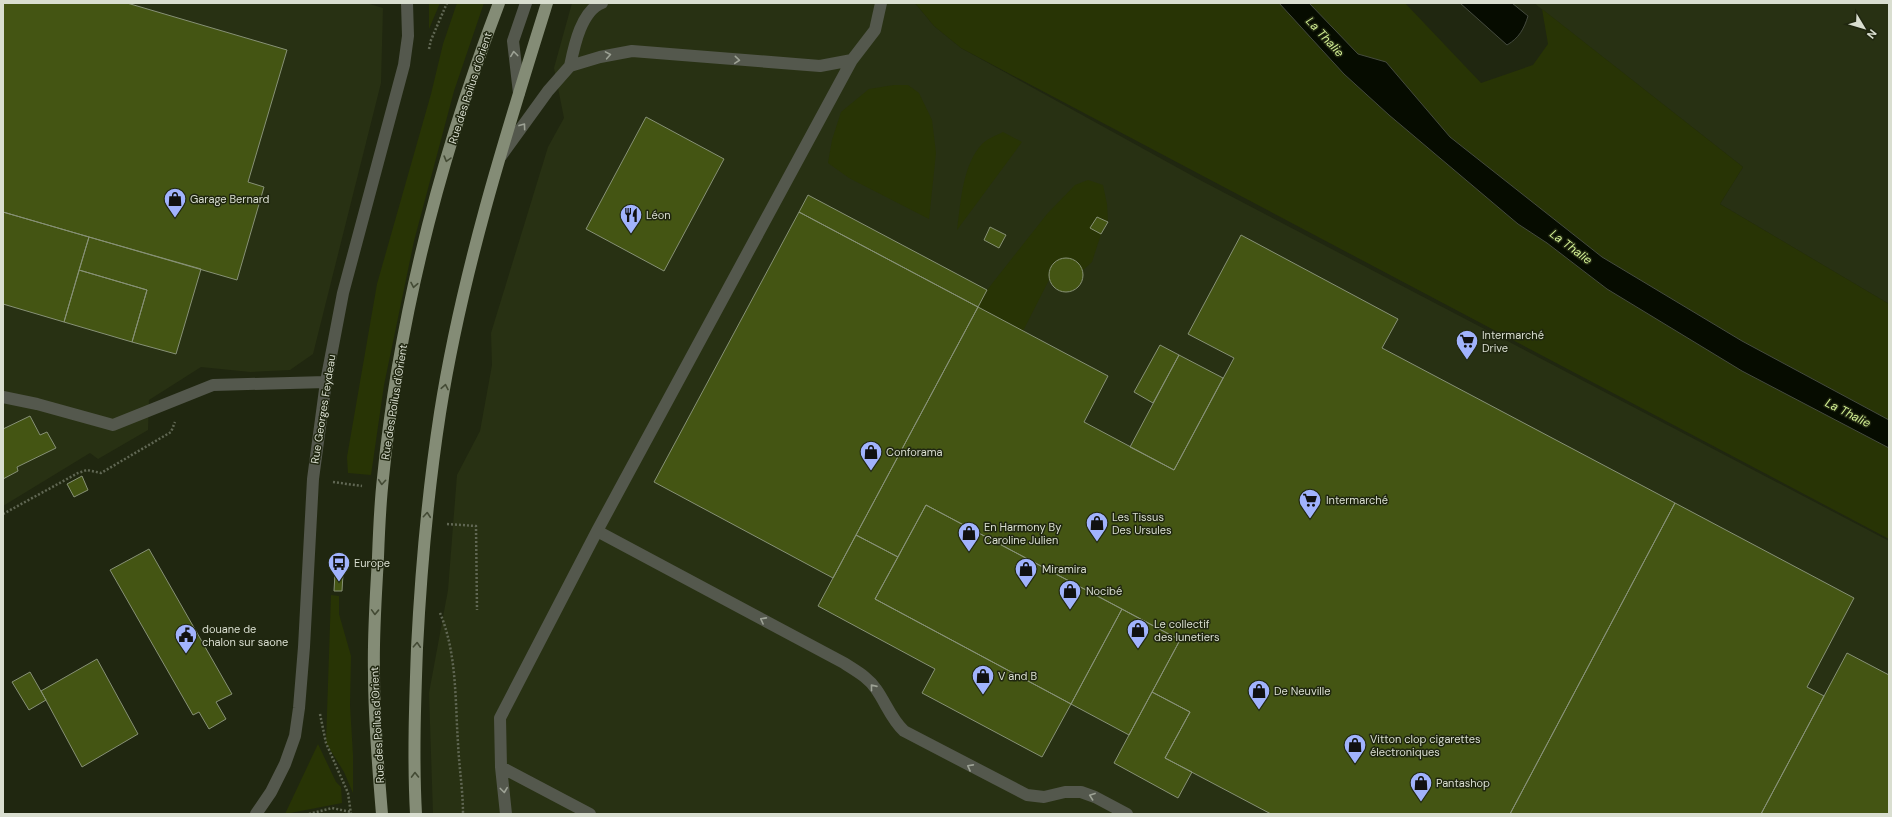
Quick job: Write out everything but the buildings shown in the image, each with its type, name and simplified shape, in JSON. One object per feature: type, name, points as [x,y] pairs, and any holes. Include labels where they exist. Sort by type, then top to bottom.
[{"type":"main road","name":"Rue des Poilus d'Orient","points":[[382,814],[374,672],[376,588],[383,476],[399,359],[420,256],[465,94],[499,3]]},
{"type":"main road","points":[[416,814],[414,716],[419,607],[428,495],[441,411],[458,325],[500,158],[547,3]]},
{"type":"street","name":"Rue Georges Feydeau","points":[[256,814],[271,792],[285,764],[295,736],[304,647],[313,479],[326,382],[343,292],[404,65],[408,36],[407,3]]},
{"type":"street","points":[[519,93],[512,42],[526,3]]},
{"type":"street","points":[[500,158],[548,91],[570,66],[576,40],[587,15],[602,3]]},
{"type":"street","points":[[506,814],[501,767],[500,718],[597,531],[852,60],[875,30],[881,3]]},
{"type":"street","points":[[570,66],[600,57],[632,51],[820,66],[852,60]]},
{"type":"street","points":[[3,397],[36,404],[113,425],[213,385],[326,382]]},
{"type":"street","points":[[597,531],[844,663],[864,676],[875,688],[894,722],[904,731],[1004,785],[1027,795],[1044,797],[1065,792],[1081,792],[1095,797],[1127,814]]},
{"type":"street","points":[[501,767],[590,814]]},
{"type":"path","points":[[428,54],[431,40],[447,3]]},
{"type":"path","points":[[3,514],[78,472],[87,470],[102,473],[171,432],[185,397]]},
{"type":"path","points":[[333,488],[334,475]]},
{"type":"path","points":[[444,524],[476,526],[477,610]]},
{"type":"path","points":[[440,611],[448,630],[454,677],[459,758],[463,789],[463,814]]},
{"type":"path","points":[[309,814],[332,808],[351,813],[348,793],[335,766],[323,735],[320,712]]},
{"type":"shaded area","name":"Garage Bernard","points":[[3,3],[366,3],[383,8],[381,83],[313,354],[290,370],[250,372],[201,367],[149,400],[148,430],[98,459],[90,453],[3,506]]},
{"type":"shaded area","points":[[429,3],[440,3],[429,29]]},
{"type":"shaded area","points":[[457,3],[484,3],[454,91],[414,241],[384,385],[371,475],[348,473],[347,457],[377,284],[431,94],[443,44]]},
{"type":"shaded area","points":[[572,3],[915,3],[934,26],[961,48],[1198,179],[1889,541],[1889,814],[433,814],[429,693],[448,590],[457,475],[480,431],[492,365],[491,333],[548,147],[564,118],[554,68]]},
{"type":"shaded area","points":[[915,3],[1279,3],[1344,74],[1389,115],[1518,224],[1547,243],[1607,289],[1742,371],[1889,448],[1889,539],[961,48],[934,26]]},
{"type":"shaded area","points":[[1309,3],[1405,3],[1481,83],[1533,65],[1548,44],[1542,9],[1743,167],[1720,204],[1889,304],[1889,420],[1742,341],[1602,257],[1449,137],[1386,62],[1358,55]]},
{"type":"shaded area","points":[[1534,3],[1889,3],[1889,304],[1720,204],[1743,167]]},
{"type":"shaded area","points":[[894,85],[908,85],[919,93],[932,120],[936,153],[929,219],[849,178],[828,163],[832,140],[841,112],[869,89]]},
{"type":"shaded area","points":[[1003,132],[1022,142],[957,230],[961,196],[966,173],[970,163],[982,144]]},
{"type":"shaded area","points":[[1088,180],[1103,185],[1107,204],[1108,222],[1097,217],[1091,228],[1101,234],[1092,262],[1082,271],[1077,264],[1066,259],[1055,262],[1049,273],[1049,280],[1023,331],[978,307],[987,290],[1047,214],[1075,185]]},
{"type":"shaded area","points":[[331,595],[339,596],[339,614],[351,656],[350,705],[353,755],[353,793],[344,772],[326,743]]},
{"type":"shaded area","points":[[318,744],[336,782],[341,787],[342,803],[285,814]]},
{"type":"water","name":"La Thalie","points":[[1279,3],[1309,3],[1358,54],[1386,62],[1450,137],[1602,257],[1742,341],[1889,420],[1889,448],[1742,371],[1607,289],[1547,243],[1518,224],[1389,115],[1344,74]]},
{"type":"water","points":[[1460,3],[1512,3],[1528,16],[1520,33],[1507,45]]},
{"type":"place","name":"Garage Bernard","points":[[175,218]]},
{"type":"place","name":"Léon","points":[[631,234]]},
{"type":"place","name":"Intermarché Drive","points":[[1467,360]]},
{"type":"place","name":"Conforama","points":[[871,472]]},
{"type":"place","name":"Intermarché","points":[[1310,520]]},
{"type":"place","name":"Les Tissus Des Ursules","points":[[1097,542]]},
{"type":"place","name":"En Harmony By Caroline Julien","points":[[969,552]]},
{"type":"place","name":"Europe","points":[[339,582]]},
{"type":"place","name":"Miramira","points":[[1026,588]]},
{"type":"place","name":"Nocibé","points":[[1070,610]]},
{"type":"place","name":"Le collectif des lunetiers","points":[[1138,650]]},
{"type":"place","name":"douane de chalon sur saone","points":[[186,654]]},
{"type":"place","name":"V and B","points":[[983,696]]},
{"type":"place","name":"De Neuville","points":[[1259,710]]},
{"type":"place","name":"Vitton clop cigarettes électroniques","points":[[1355,764]]},
{"type":"place","name":"Pantashop","points":[[1421,802]]}]
